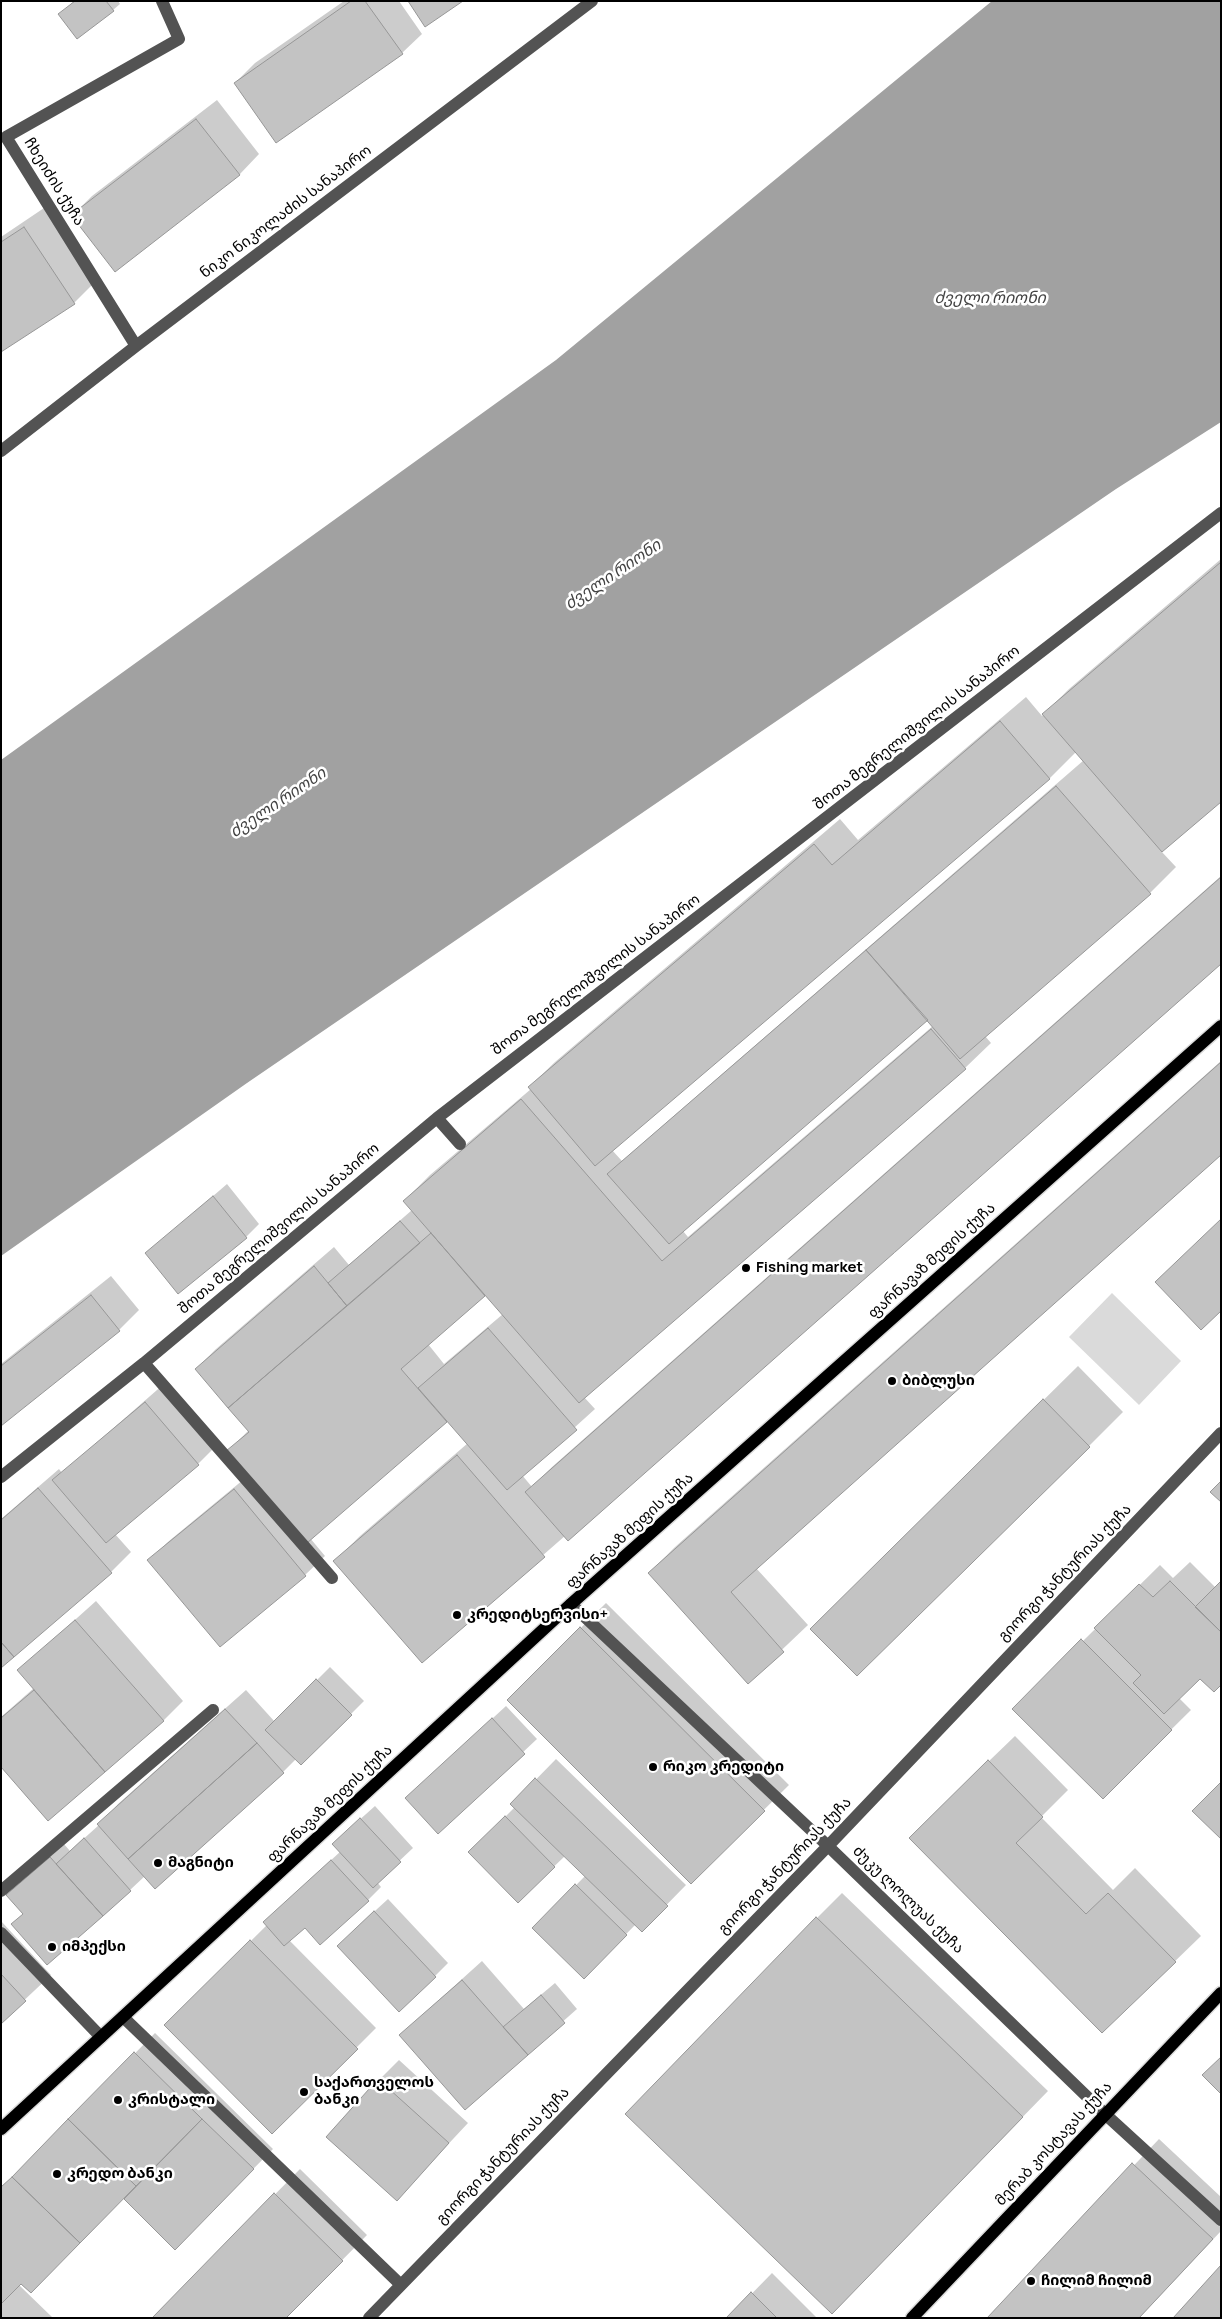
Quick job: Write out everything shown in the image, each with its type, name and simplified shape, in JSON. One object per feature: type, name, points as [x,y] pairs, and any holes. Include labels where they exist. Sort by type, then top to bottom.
[{"type":"main road","name":"ფარნავაზ მეფის ქუჩა","points":[[1,2129],[572,1604],[1221,1026]]},
{"type":"main road","name":"მერაბ კოსტავას ქუჩა","points":[[912,2318],[1221,1993]]},
{"type":"street","name":"ჩხეიძის ქუჩა","points":[[136,346],[4,134],[179,39],[162,1]]},
{"type":"street","name":"ნიკო ნიკოლაძის სანაპირო","points":[[1,451],[136,346],[592,1]]},
{"type":"street","name":"შოთა მეგრელიშვილის სანაპირო","points":[[1,1477],[144,1363],[437,1118],[1221,513]]},
{"type":"street","points":[[437,1118],[460,1144]]},
{"type":"street","points":[[144,1363],[332,1578]]},
{"type":"street","name":"გიორგი ჭანტურიას ქუჩა","points":[[369,2318],[828,1846],[1221,1433]]},
{"type":"street","name":"ძუკუ ლოლუას ქუჩა","points":[[572,1604],[828,1846],[1105,2114],[1221,2220]]},
{"type":"street","points":[[1,1891],[213,1710]]},
{"type":"street","points":[[1,1933],[101,2037]]},
{"type":"street","points":[[123,2017],[401,2285]]},
{"type":"shaded area","points":[[1112,1293],[1181,1361],[1139,1405],[1069,1337]]},
{"type":"water","name":"ძველი რიონი","points":[[992,1],[1221,1],[1221,422],[1116,489],[247,1083],[1,1256],[1,760],[556,360]]},
{"type":"building","points":[[75,1],[106,1],[114,11],[77,39],[58,14]]},
{"type":"building","points":[[351,1],[365,1],[403,54],[276,143],[234,83]]},
{"type":"building","points":[[408,1],[463,1],[425,27]]},
{"type":"building","points":[[196,119],[240,175],[115,272],[71,215]]},
{"type":"building","points":[[24,227],[75,304],[1,352],[1,242]]},
{"type":"building","points":[[1221,562],[1221,802],[1162,852],[1042,714]]},
{"type":"building","points":[[1000,721],[1050,779],[595,1166],[528,1087],[814,844],[832,865]]},
{"type":"building","points":[[1056,786],[1151,894],[960,1059],[866,950]]},
{"type":"building","points":[[1221,877],[1221,964],[568,1541],[525,1492]]},
{"type":"building","points":[[866,950],[928,1020],[669,1244],[607,1174]]},
{"type":"building","points":[[931,1029],[966,1069],[579,1403],[403,1201],[521,1099],[662,1261]]},
{"type":"building","points":[[1221,1062],[1221,1155],[731,1592],[784,1652],[748,1684],[648,1573]]},
{"type":"building","points":[[213,1196],[247,1238],[178,1294],[145,1253]]},
{"type":"building","points":[[1221,1219],[1221,1311],[1201,1330],[1155,1282]]},
{"type":"building","points":[[400,1221],[420,1243],[347,1306],[328,1283]]},
{"type":"building","points":[[431,1233],[485,1296],[401,1369],[447,1422],[307,1543],[226,1451],[249,1432],[228,1408]]},
{"type":"building","points":[[314,1266],[347,1306],[228,1408],[195,1369]]},
{"type":"building","points":[[91,1295],[120,1331],[1,1426],[1,1366]]},
{"type":"building","points":[[488,1328],[577,1430],[507,1490],[418,1388]]},
{"type":"building","points":[[1043,1399],[1090,1447],[857,1676],[810,1629]]},
{"type":"building","points":[[145,1402],[199,1465],[106,1543],[52,1480]]},
{"type":"building","points":[[457,1455],[545,1557],[422,1663],[333,1561]]},
{"type":"building","points":[[1221,1481],[1221,1502],[1210,1492]]},
{"type":"building","points":[[38,1488],[112,1573],[14,1657],[1,1642],[1,1520]]},
{"type":"building","points":[[234,1489],[306,1576],[220,1647],[147,1560]]},
{"type":"building","points":[[1170,1581],[1221,1632],[1221,1685],[1214,1692],[1200,1679],[1164,1714],[1133,1683],[1141,1675],[1094,1628],[1139,1584],[1153,1597]]},
{"type":"building","points":[[1221,1581],[1221,1632],[1195,1607]]},
{"type":"building","points":[[75,1620],[164,1721],[105,1772],[17,1670]]},
{"type":"building","points":[[580,1627],[765,1811],[691,1884],[507,1700]]},
{"type":"building","points":[[1081,1639],[1172,1730],[1103,1799],[1012,1709]]},
{"type":"building","points":[[1,1642],[14,1657],[1,1668]]},
{"type":"building","points":[[316,1679],[352,1715],[301,1765],[265,1730]]},
{"type":"building","points":[[34,1690],[105,1772],[48,1821],[1,1767],[1,1718]]},
{"type":"building","points":[[225,1709],[257,1743],[128,1859],[97,1824]]},
{"type":"building","points":[[492,1718],[525,1754],[438,1834],[405,1798]]},
{"type":"building","points":[[257,1743],[284,1773],[155,1889],[128,1859]]},
{"type":"building","points":[[988,1760],[1043,1817],[1016,1843],[1086,1914],[1108,1893],[1176,1962],[1102,2033],[909,1838]]},
{"type":"building","points":[[535,1778],[668,1906],[642,1932],[510,1804]]},
{"type":"building","points":[[1221,1782],[1221,1839],[1192,1811]]},
{"type":"building","points":[[505,1816],[555,1867],[518,1903],[468,1852]]},
{"type":"building","points":[[360,1818],[401,1862],[373,1888],[332,1844]]},
{"type":"building","points":[[84,1838],[131,1891],[103,1916],[56,1864]]},
{"type":"building","points":[[50,1857],[103,1916],[47,1965],[11,1924],[23,1914],[6,1895]]},
{"type":"building","points":[[331,1860],[369,1901],[320,1945],[305,1928],[284,1946],[263,1922]]},
{"type":"building","points":[[575,1884],[627,1935],[584,1979],[532,1928]]},
{"type":"building","points":[[374,1911],[436,1977],[399,2012],[337,1946]]},
{"type":"building","points":[[816,1917],[1023,2117],[832,2314],[625,2114]]},
{"type":"building","points":[[250,1940],[358,2049],[272,2134],[164,2025]]},
{"type":"building","points":[[1,1974],[26,2001],[1,2024]]},
{"type":"building","points":[[462,1980],[528,2055],[465,2110],[399,2035]]},
{"type":"building","points":[[541,1995],[565,2023],[528,2055],[503,2027]]},
{"type":"building","points":[[134,2052],[202,2119],[136,2186],[68,2119]]},
{"type":"building","points":[[1221,2057],[1221,2094],[1202,2075]]},
{"type":"building","points":[[378,2079],[449,2143],[397,2201],[326,2137]]},
{"type":"building","points":[[68,2119],[136,2186],[80,2243],[12,2177]]},
{"type":"building","points":[[202,2119],[254,2169],[175,2250],[124,2199]]},
{"type":"building","points":[[1132,2163],[1213,2239],[1139,2318],[987,2318]]},
{"type":"building","points":[[12,2177],[80,2243],[31,2293],[21,2284],[1,2304],[1,2187]]},
{"type":"building","points":[[274,2193],[343,2261],[286,2318],[152,2318]]},
{"type":"building","points":[[1221,2265],[1221,2318],[1173,2318]]},
{"type":"building","points":[[751,2292],[777,2318],[726,2318]]},
{"type":"place","name":"Fishing market","points":[[746,1268]]},
{"type":"place","name":"ბიბლუსი","points":[[892,1381]]},
{"type":"place","name":"კრედიტსერვისი+","points":[[457,1615]]},
{"type":"place","name":"რიკო კრედიტი","points":[[653,1767]]},
{"type":"place","name":"მაგნიტი","points":[[158,1863]]},
{"type":"place","name":"იმპექსი","points":[[52,1947]]},
{"type":"place","name":"საქართველოს ბანკი","points":[[304,2092]]},
{"type":"place","name":"კრისტალი","points":[[118,2100]]},
{"type":"place","name":"კრედო ბანკი","points":[[57,2174]]},
{"type":"place","name":"ჩილიმ ჩილიმ","points":[[1031,2281]]}]
